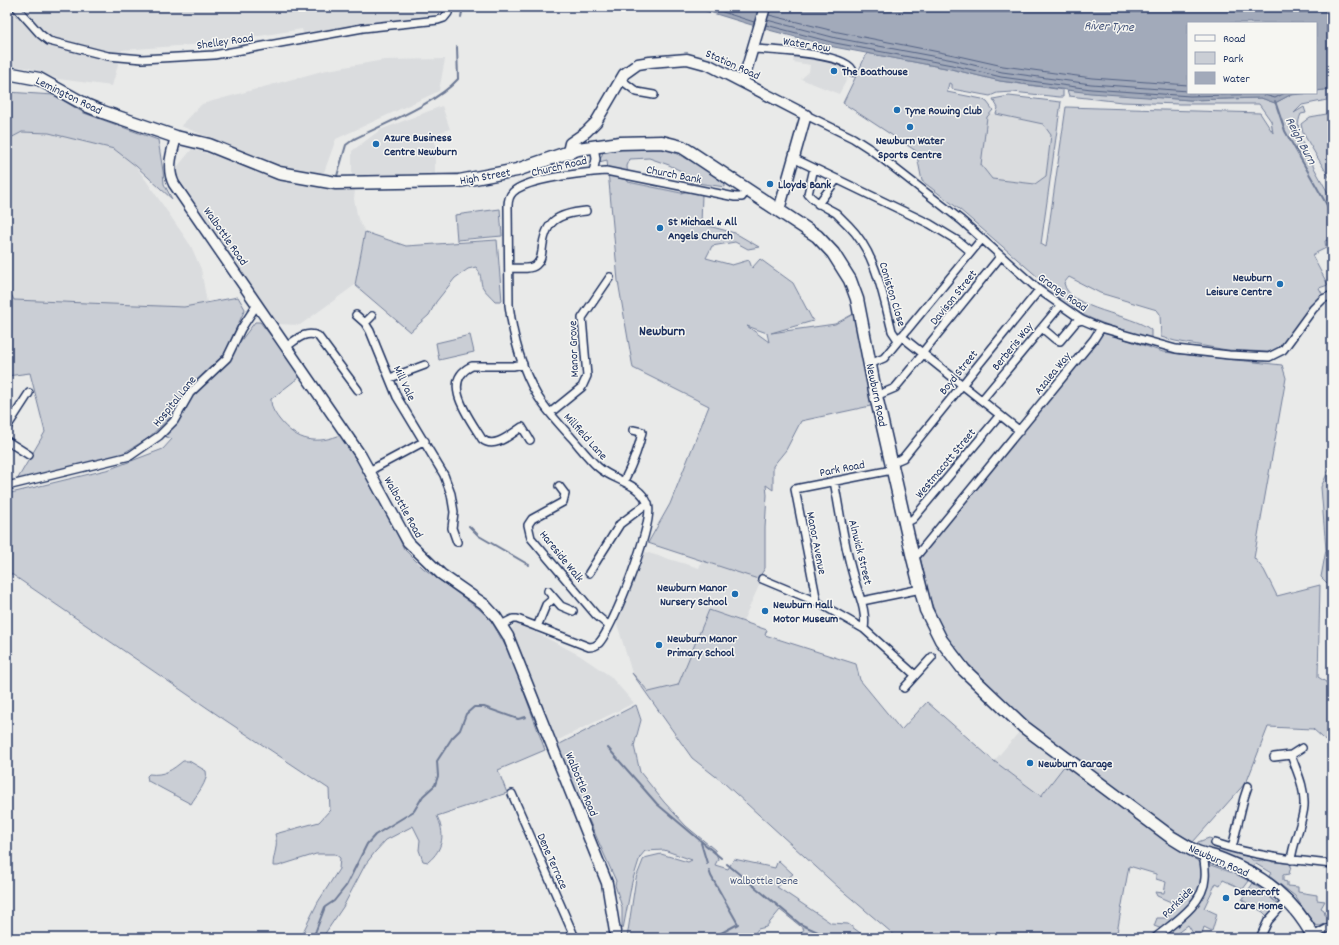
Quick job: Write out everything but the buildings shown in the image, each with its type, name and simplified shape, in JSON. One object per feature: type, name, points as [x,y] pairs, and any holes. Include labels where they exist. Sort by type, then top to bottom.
[{"type":"main road","name":"Lemington Road","points":[[7,73],[39,79],[88,106],[176,137]]},
{"type":"main road","name":"High Street","points":[[176,137],[209,145],[279,173],[336,183],[459,181],[518,170],[568,152],[594,146],[650,141],[670,143],[690,152],[778,210]]},
{"type":"main road","name":"Newburn Road","points":[[778,210],[817,236],[833,252],[846,271],[857,300],[891,466],[913,558],[926,610],[941,640],[964,670],[1015,719],[1170,837],[1203,854],[1248,871],[1287,900],[1306,923],[1314,937]]},
{"type":"street","name":"Shelley Road","points":[[16,7],[40,34],[49,40],[108,56],[142,59],[221,54],[363,28],[438,20],[444,18],[448,13]]},
{"type":"street","points":[[743,81],[765,7]]},
{"type":"street","name":"Water Row","points":[[753,49],[818,56],[840,61],[850,66],[853,72]]},
{"type":"street","name":"Station Road","points":[[568,152],[570,143],[592,127],[600,117],[620,79],[628,70],[638,64],[687,59],[710,65],[806,115]]},
{"type":"street","points":[[620,79],[637,92],[654,95]]},
{"type":"street","points":[[778,210],[806,115]]},
{"type":"street","name":"Grange Road","points":[[806,115],[853,138],[870,149],[961,220],[981,240],[1039,290],[1082,320],[1101,328],[1176,349],[1229,355],[1269,357],[1283,350],[1313,309],[1323,300],[1332,295]]},
{"type":"street","name":"Walbottle Road","points":[[176,137],[170,164],[171,178],[244,284],[256,306],[361,456],[412,548],[441,574],[484,604],[501,625],[514,648],[607,883],[616,938]]},
{"type":"street","name":"Church Road","points":[[508,268],[508,200],[514,191],[522,186],[551,178],[593,172],[596,158],[594,146]]},
{"type":"street","points":[[793,158],[930,224],[958,241],[970,251]]},
{"type":"street","points":[[814,168],[808,194],[818,204],[837,179]]},
{"type":"street","name":"Church Bank","points":[[593,172],[606,171],[735,197],[742,197],[747,189]]},
{"type":"street","name":"Coniston Close","points":[[818,204],[836,214],[851,228],[862,243],[874,265],[892,331],[900,338]]},
{"type":"street","points":[[508,268],[528,268],[536,265],[541,258],[545,234],[551,223],[563,214],[586,211]]},
{"type":"street","points":[[870,364],[884,358],[970,251],[981,240]]},
{"type":"street","name":"Davison Street","points":[[876,396],[895,388],[1000,256]]},
{"type":"street","name":"Millfield Lane","points":[[508,268],[511,320],[523,364],[535,391],[550,413],[597,467],[634,487],[648,503]]},
{"type":"street","name":"Manor Grove","points":[[550,413],[584,384],[587,376],[582,318],[610,276]]},
{"type":"street","name":"Boyd Street","points":[[891,466],[903,458],[1039,290]]},
{"type":"street","name":"Hospital Lane","points":[[7,486],[130,456],[159,436],[174,421],[190,393],[227,358],[241,329],[256,306]]},
{"type":"street","name":"Berberis Way","points":[[982,400],[1060,306]]},
{"type":"street","name":"Mill Vale","points":[[356,315],[365,323],[370,331],[397,397],[425,441],[444,475],[451,494],[454,512],[452,528],[457,542]]},
{"type":"street","points":[[365,323],[372,316]]},
{"type":"street","points":[[1042,328],[1055,339],[1060,341],[1076,322],[1082,320]]},
{"type":"street","name":"Azalea Way","points":[[913,558],[918,554],[1020,431],[1094,339],[1101,328]]},
{"type":"street","points":[[286,347],[305,334],[313,334],[318,336],[358,390]]},
{"type":"street","points":[[900,338],[923,352],[1020,431]]},
{"type":"street","points":[[523,364],[513,366],[472,366],[459,376],[457,393],[485,442],[495,443],[522,427],[530,440]]},
{"type":"street","points":[[390,378],[425,365]]},
{"type":"street","points":[[7,427],[29,394]]},
{"type":"street","name":"Westmacott Street","points":[[905,523],[913,519],[1000,414]]},
{"type":"street","points":[[624,481],[632,466],[640,444],[642,432],[633,430]]},
{"type":"street","points":[[7,441],[29,455]]},
{"type":"street","points":[[369,471],[425,441]]},
{"type":"street","name":"Park Road","points":[[795,489],[834,481],[891,466]]},
{"type":"street","name":"Alnwick Street","points":[[834,481],[853,576],[862,601],[865,616],[864,629]]},
{"type":"street","name":"Hareside Walk","points":[[559,486],[565,494],[563,502],[532,520],[528,525],[532,538],[596,615],[609,626]]},
{"type":"street","name":"Manor Avenue","points":[[795,489],[817,602]]},
{"type":"street","points":[[501,625],[509,620],[517,619],[589,647],[595,646],[600,642],[609,626],[642,548],[649,513],[648,503]]},
{"type":"street","points":[[589,573],[620,524],[648,503]]},
{"type":"street","points":[[762,579],[817,602],[864,629],[915,676]]},
{"type":"street","points":[[862,601],[921,588]]},
{"type":"street","points":[[548,590],[561,606],[573,611]]},
{"type":"street","points":[[537,627],[546,605],[554,598]]},
{"type":"street","points":[[904,688],[932,657]]},
{"type":"street","points":[[1274,757],[1291,755],[1302,748]]},
{"type":"street","points":[[1291,755],[1303,785],[1304,807],[1293,846],[1291,860]]},
{"type":"street","points":[[1232,848],[1248,786]]},
{"type":"street","name":"Dene Terrace","points":[[512,794],[575,938]]},
{"type":"street","points":[[1215,843],[1267,857],[1332,864]]},
{"type":"street","name":"Parkside","points":[[1155,938],[1192,906],[1202,892],[1205,878],[1203,854]]},
{"type":"street","points":[[1260,938],[1268,921],[1287,900]]},
{"type":"street","points":[[1314,937],[1332,926]]},
{"type":"shaded area","points":[[7,7],[448,7],[449,12],[303,33],[302,29],[218,43],[122,50],[112,86],[58,79],[29,68],[7,66]]},
{"type":"shaded area","points":[[794,55],[838,62],[851,72],[839,94],[801,79],[809,72],[810,65],[793,62]]},
{"type":"shaded area","points":[[445,59],[439,91],[336,139],[323,175],[277,165],[181,126],[202,104],[322,71],[384,60]]},
{"type":"shaded area","points":[[442,106],[450,129],[435,134],[435,175],[352,178],[352,151],[380,130]]},
{"type":"shaded area","points":[[991,113],[1043,124],[1051,135],[1046,176],[1035,184],[992,179],[981,165],[987,117]]},
{"type":"shaded area","points":[[22,132],[49,133],[114,149],[136,166],[191,246],[201,269],[207,303],[184,307],[14,300],[7,286],[7,140]]},
{"type":"shaded area","points":[[192,149],[252,167],[296,183],[355,190],[354,199],[358,219],[365,232],[355,285],[300,325],[276,324],[174,171]]},
{"type":"shaded area","name":"Newburn Manor Primary School","points":[[645,552],[699,568],[702,560],[762,579],[743,621],[709,610],[679,685],[649,692],[632,673],[615,617]]},
{"type":"shaded area","points":[[516,622],[579,655],[610,676],[634,703],[554,742],[511,630]]},
{"type":"shaded area","name":"Newburn Garage","points":[[1020,731],[1065,765],[1041,796],[994,761]]},
{"type":"green space","points":[[867,53],[951,69],[1000,81],[1063,90],[1063,97],[1013,92],[997,93],[990,96],[952,89],[952,84],[949,83],[947,92],[982,99],[987,102],[993,110],[987,117],[981,165],[992,179],[1035,184],[1046,176],[1051,135],[1043,124],[996,114],[998,108],[993,99],[1009,96],[1061,102],[1041,244],[1046,247],[1066,107],[1260,113],[1273,133],[1271,121],[1259,104],[1122,102],[1069,96],[1067,90],[1190,100],[1261,98],[1275,103],[1290,95],[1317,94],[1317,91],[1332,89],[1332,99],[1302,105],[1294,113],[1304,107],[1306,113],[1301,114],[1298,127],[1299,133],[1313,166],[1332,200],[1332,238],[1325,241],[1326,248],[1312,255],[1328,285],[1319,288],[1323,295],[1307,311],[1286,341],[1276,350],[1267,352],[1227,350],[1175,341],[1161,337],[1160,314],[1157,310],[1100,293],[1069,277],[1064,283],[1068,292],[1077,299],[1089,306],[1142,324],[1151,330],[1151,339],[1102,323],[1080,313],[1048,292],[1039,278],[959,209],[922,181],[916,151],[843,103]]},
{"type":"green space","points":[[7,92],[54,95],[84,113],[158,140],[164,184],[172,199],[136,166],[114,149],[49,133],[22,132],[7,140]]},
{"type":"green space","points":[[1332,113],[1332,182],[1303,133],[1301,124],[1310,117]]},
{"type":"green space","points":[[660,146],[698,164],[725,184],[725,187],[690,182],[683,172],[649,158],[630,159],[627,166],[628,182],[681,193],[688,191],[702,194],[701,224],[735,233],[759,247],[748,249],[735,242],[712,246],[706,258],[732,265],[749,260],[752,268],[760,259],[793,283],[813,321],[771,333],[835,324],[857,312],[875,405],[801,421],[786,450],[773,466],[773,490],[766,485],[765,568],[758,579],[648,543],[670,504],[709,406],[633,368],[618,281],[607,160],[599,162],[604,150]],"holes":[[[747,326],[767,333],[769,342]]]},
{"type":"green space","points":[[500,209],[502,236],[457,240],[455,215]]},
{"type":"green space","points":[[365,232],[406,246],[497,240],[502,301],[495,301],[485,290],[482,286],[479,272],[476,267],[468,269],[455,278],[436,302],[429,315],[410,332],[355,285]]},
{"type":"green space","points":[[7,286],[14,300],[184,307],[238,297],[245,309],[225,354],[190,388],[171,417],[147,439],[122,454],[17,480],[45,432],[30,373],[7,376]]},
{"type":"green space","points":[[255,322],[260,322],[302,375],[271,399],[272,407],[279,419],[293,433],[308,439],[325,440],[343,434],[374,484],[404,549],[423,568],[479,609],[490,619],[510,654],[545,750],[498,770],[507,793],[437,816],[440,822],[442,840],[437,852],[428,862],[423,861],[419,850],[420,840],[413,826],[386,840],[365,865],[343,907],[322,938],[300,938],[318,902],[339,869],[340,858],[335,854],[316,854],[278,866],[273,866],[273,862],[276,846],[275,834],[319,822],[330,810],[329,789],[7,571],[7,494],[110,469],[163,449],[172,439],[164,436],[192,396],[230,359],[236,347]]},
{"type":"green space","points":[[1104,332],[1163,352],[1282,365],[1286,378],[1254,558],[1264,570],[1277,596],[1320,585],[1318,677],[1326,682],[1332,690],[1332,746],[1313,729],[1268,727],[1247,781],[1193,842],[1171,829],[1020,716],[974,670],[944,637],[930,599],[920,557]]},
{"type":"green space","points":[[470,335],[474,352],[439,360],[436,343]]},
{"type":"green space","points":[[1332,463],[1332,579],[1327,583],[1321,577],[1326,550],[1321,487]]},
{"type":"green space","points":[[709,610],[767,630],[765,635],[856,664],[860,680],[901,730],[927,702],[994,761],[1041,796],[1065,765],[1169,843],[1203,864],[1204,874],[1196,899],[1162,929],[1154,926],[1157,918],[1168,918],[1171,902],[1157,896],[1155,892],[1164,893],[1166,882],[1156,879],[1156,874],[1129,866],[1116,938],[898,938],[839,888],[724,783],[692,758],[632,673],[649,692],[678,685]]},
{"type":"green space","name":"Walbottle Dene","points":[[636,705],[641,720],[634,746],[640,772],[686,826],[715,850],[718,859],[715,865],[728,869],[734,859],[775,868],[778,860],[793,874],[777,887],[831,923],[848,924],[867,938],[798,938],[804,929],[780,910],[766,927],[758,929],[751,938],[627,938],[636,878],[644,858],[661,854],[688,862],[692,860],[664,850],[645,851],[640,857],[632,882],[622,929],[622,907],[615,885],[616,881],[556,746]]},
{"type":"green space","points":[[183,761],[189,761],[206,771],[206,779],[202,788],[191,804],[148,781],[147,776],[149,774],[168,772]]},
{"type":"green space","points":[[1209,838],[1212,839],[1210,846],[1250,857],[1252,860],[1265,861],[1267,859],[1271,860],[1272,862],[1290,863],[1291,866],[1289,874],[1283,875],[1283,881],[1287,882],[1287,886],[1298,887],[1298,892],[1317,895],[1317,900],[1325,901],[1321,908],[1324,910],[1325,915],[1332,916],[1332,921],[1320,926],[1314,925],[1295,896],[1269,876],[1271,873],[1256,864],[1253,866],[1197,845],[1198,842]]},
{"type":"green space","points":[[1205,863],[1233,873],[1249,881],[1243,889],[1223,880],[1220,885],[1216,883],[1204,908],[1217,914],[1212,931],[1204,927],[1201,937],[1196,938],[1188,925],[1171,938],[1158,938],[1203,893]]},
{"type":"green space","points":[[1253,883],[1278,904],[1278,906],[1268,917],[1263,912],[1242,900]]},
{"type":"water","name":"River Tyne","points":[[693,7],[1332,7],[1332,89],[1317,91],[1317,22],[1187,22],[1187,94],[1296,94],[1290,95],[1275,103],[1261,98],[1190,100],[1090,93],[1000,81],[951,69],[834,47],[765,29]]},
{"type":"waterway","points":[[461,17],[462,12]]},
{"type":"waterway","points":[[337,176],[346,145],[354,139],[424,105],[449,88],[458,79],[457,47]]},
{"type":"waterway","name":"Reigh Burn","points":[[1275,101],[1285,131],[1332,214]]},
{"type":"waterway","points":[[469,526],[479,536],[529,565]]},
{"type":"waterway","points":[[313,938],[325,907],[334,901],[346,886],[367,844],[375,835],[414,811],[423,796],[435,785],[438,776],[437,761],[452,738],[460,730],[466,714],[474,707],[484,707],[518,719],[526,717]]},
{"type":"waterway","points":[[608,748],[657,804],[721,858]]},
{"type":"waterway","points":[[701,843],[707,863]]},
{"type":"waterway","points":[[727,864],[800,924],[831,938]]},
{"type":"waterway","points":[[709,870],[738,924],[712,938]]},
{"type":"place","name":"The Boathouse","points":[[834,71]]},
{"type":"place","name":"Tyne Rowing Club","points":[[897,110]]},
{"type":"place","name":"Newburn Water Sports Centre","points":[[910,127]]},
{"type":"place","name":"Azure Business Centre Newburn","points":[[376,144]]},
{"type":"place","name":"Lloyds Bank","points":[[770,184]]},
{"type":"place","name":"St Michael & All Angels Church","points":[[660,228]]},
{"type":"place","name":"Newburn Leisure Centre","points":[[1280,284]]},
{"type":"place","name":"Newburn Manor Nursery School","points":[[735,594]]},
{"type":"place","name":"Newburn Hall Motor Museum","points":[[765,611]]},
{"type":"place","name":"Newburn Manor Primary School","points":[[659,645]]},
{"type":"place","name":"Newburn Garage","points":[[1030,763]]},
{"type":"place","name":"Denecroft Care Home","points":[[1226,898]]},
{"type":"district","name":"Newburn","points":[[662,330]]}]
